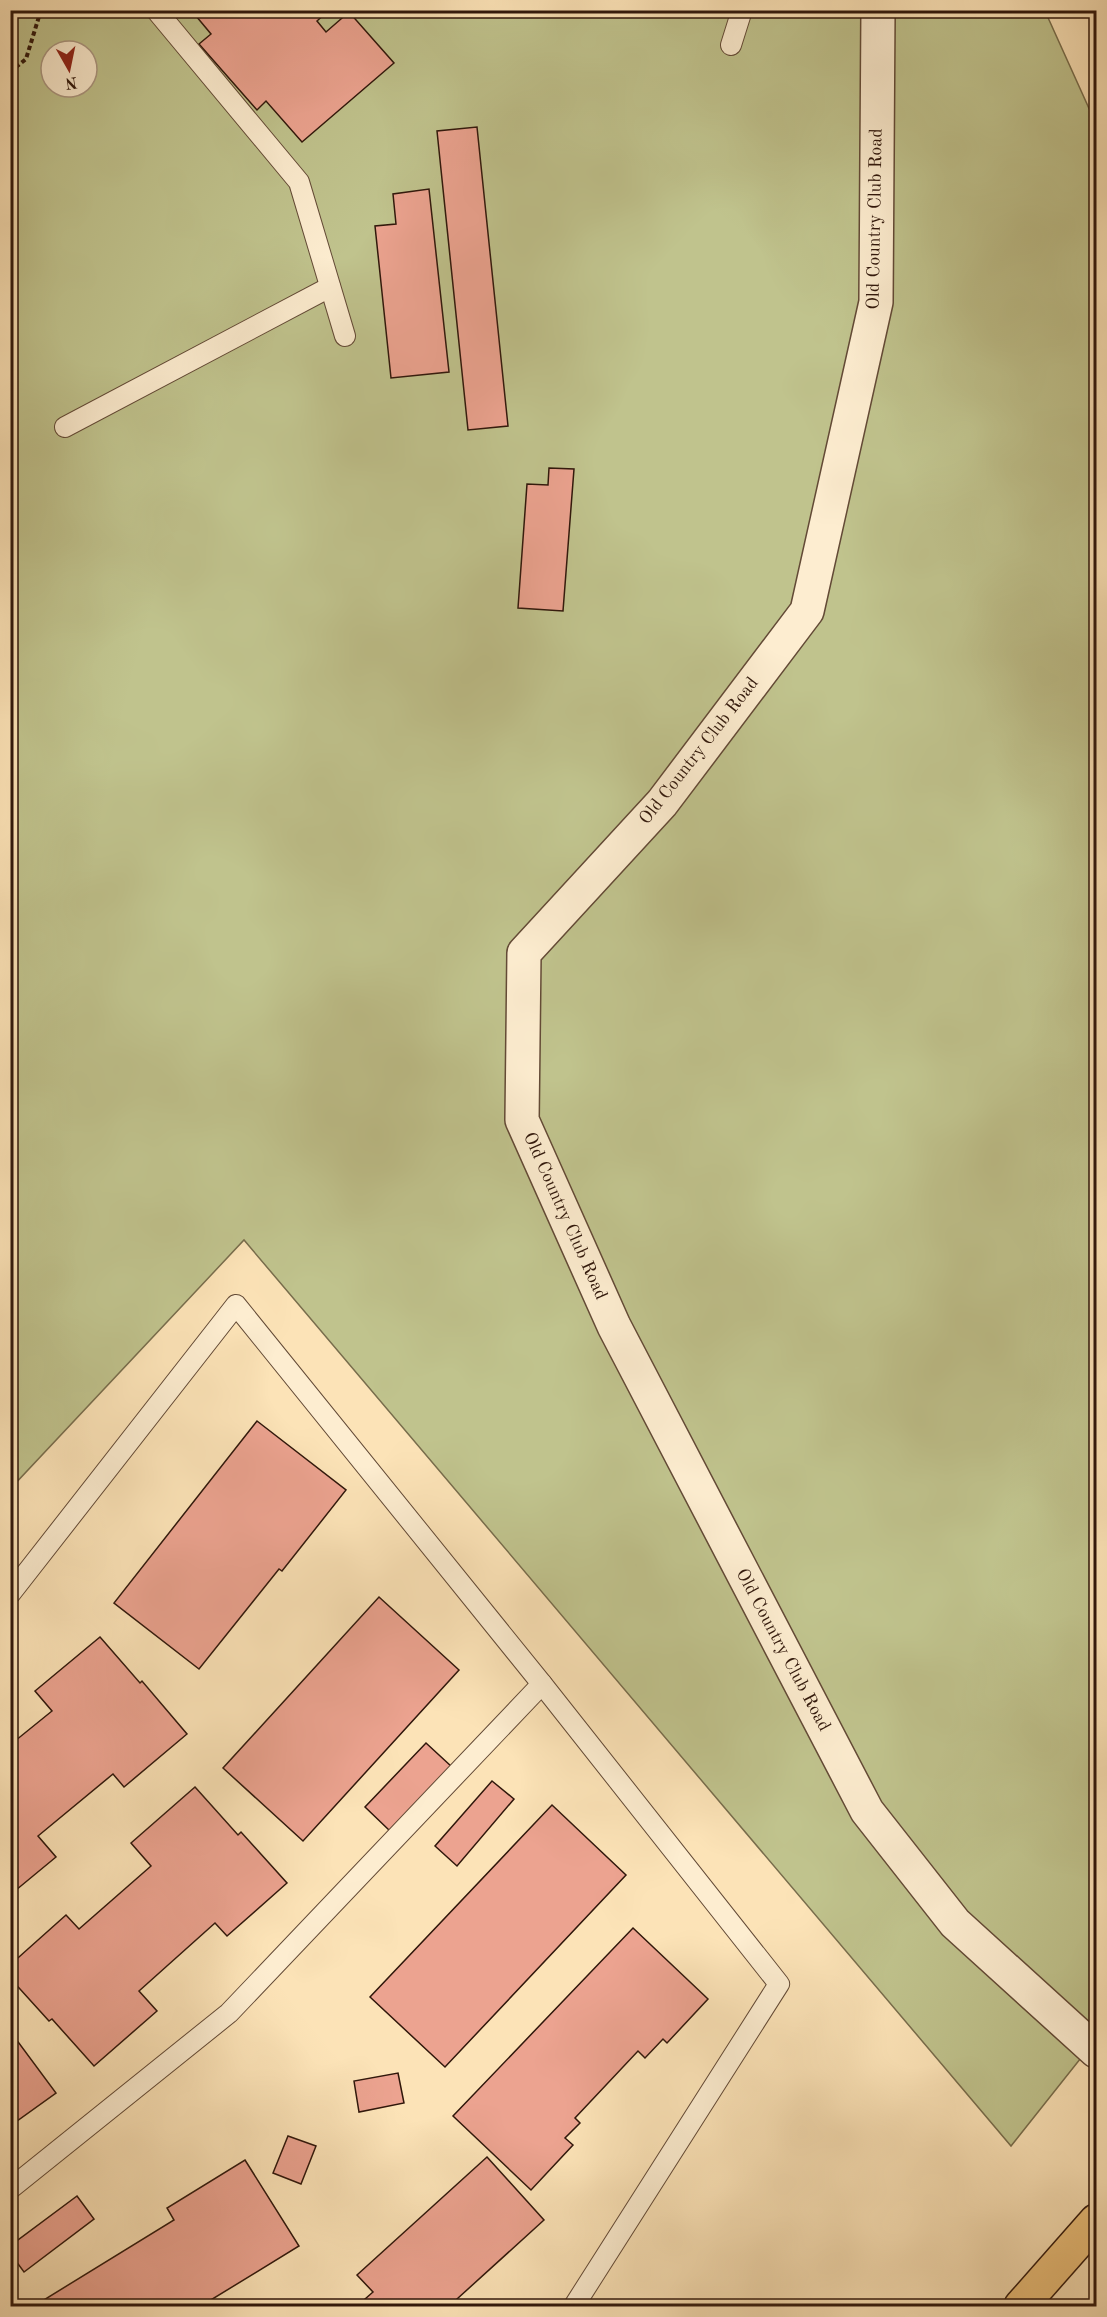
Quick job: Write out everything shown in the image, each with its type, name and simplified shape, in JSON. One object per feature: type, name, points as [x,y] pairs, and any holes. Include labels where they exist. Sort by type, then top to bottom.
[{"type":"main road","points":[[1021,2307],[1096,2222]]},
{"type":"street","name":"Old Country Club Road","points":[[878,10],[876,302],[807,611],[662,803],[524,953],[522,1120],[614,1326],[867,1811],[954,1923],[1096,2051]]},
{"type":"lane","points":[[156,10],[299,182],[345,336]]},
{"type":"lane","points":[[731,45],[742,10]]},
{"type":"lane","points":[[65,427],[330,287]]},
{"type":"lane","points":[[10,1594],[236,1305],[542,1684],[779,1983],[574,2307]]},
{"type":"lane","points":[[10,2189],[229,2013],[542,1684]]},
{"type":"path","points":[[10,25],[23,10]]},
{"type":"path","points":[[10,72],[26,59],[41,10]]},
{"type":"green space","points":[[11,11],[1045,11],[1096,124],[1096,2039],[1011,2146],[244,1240],[11,1488]]},
{"type":"building","points":[[191,10],[329,10],[317,21],[326,32],[349,12],[394,63],[302,142],[266,101],[257,110],[199,44],[211,34]]},
{"type":"building","points":[[477,127],[508,426],[468,430],[437,131]]},
{"type":"building","points":[[429,189],[449,372],[391,378],[375,226],[396,224],[393,194]]},
{"type":"building","points":[[549,468],[574,469],[563,611],[518,608],[527,484],[548,485]]},
{"type":"building","points":[[257,1421],[346,1490],[282,1571],[279,1569],[199,1669],[114,1603]]},
{"type":"building","points":[[379,1597],[459,1670],[303,1841],[223,1768]]},
{"type":"building","points":[[100,1637],[140,1683],[142,1681],[187,1734],[124,1787],[113,1774],[38,1836],[56,1857],[10,1895],[10,1745],[52,1711],[35,1691]]},
{"type":"building","points":[[426,1743],[452,1767],[390,1831],[365,1807]]},
{"type":"building","points":[[492,1781],[514,1799],[457,1866],[435,1846]]},
{"type":"building","points":[[195,1787],[238,1835],[241,1832],[287,1883],[227,1936],[215,1923],[139,1991],[157,2011],[94,2066],[52,2019],[49,2021],[10,1978],[10,1965],[66,1915],[79,1929],[151,1866],[131,1843]]},
{"type":"building","points":[[552,1805],[626,1875],[445,2067],[370,1997]]},
{"type":"building","points":[[633,1928],[708,1999],[667,2043],[663,2039],[645,2058],[638,2051],[575,2118],[580,2123],[565,2138],[573,2145],[531,2190],[453,2116]]},
{"type":"building","points":[[10,2031],[56,2093],[10,2126]]},
{"type":"building","points":[[398,2073],[404,2103],[359,2112],[354,2081]]},
{"type":"building","points":[[288,2136],[316,2146],[301,2184],[273,2173]]},
{"type":"building","points":[[487,2157],[544,2220],[457,2299],[462,2304],[460,2306],[357,2306],[373,2292],[357,2275]]},
{"type":"building","points":[[245,2160],[299,2246],[201,2306],[34,2306],[174,2220],[167,2208]]},
{"type":"building","points":[[77,2196],[94,2219],[24,2272],[10,2253],[10,2246]]}]
